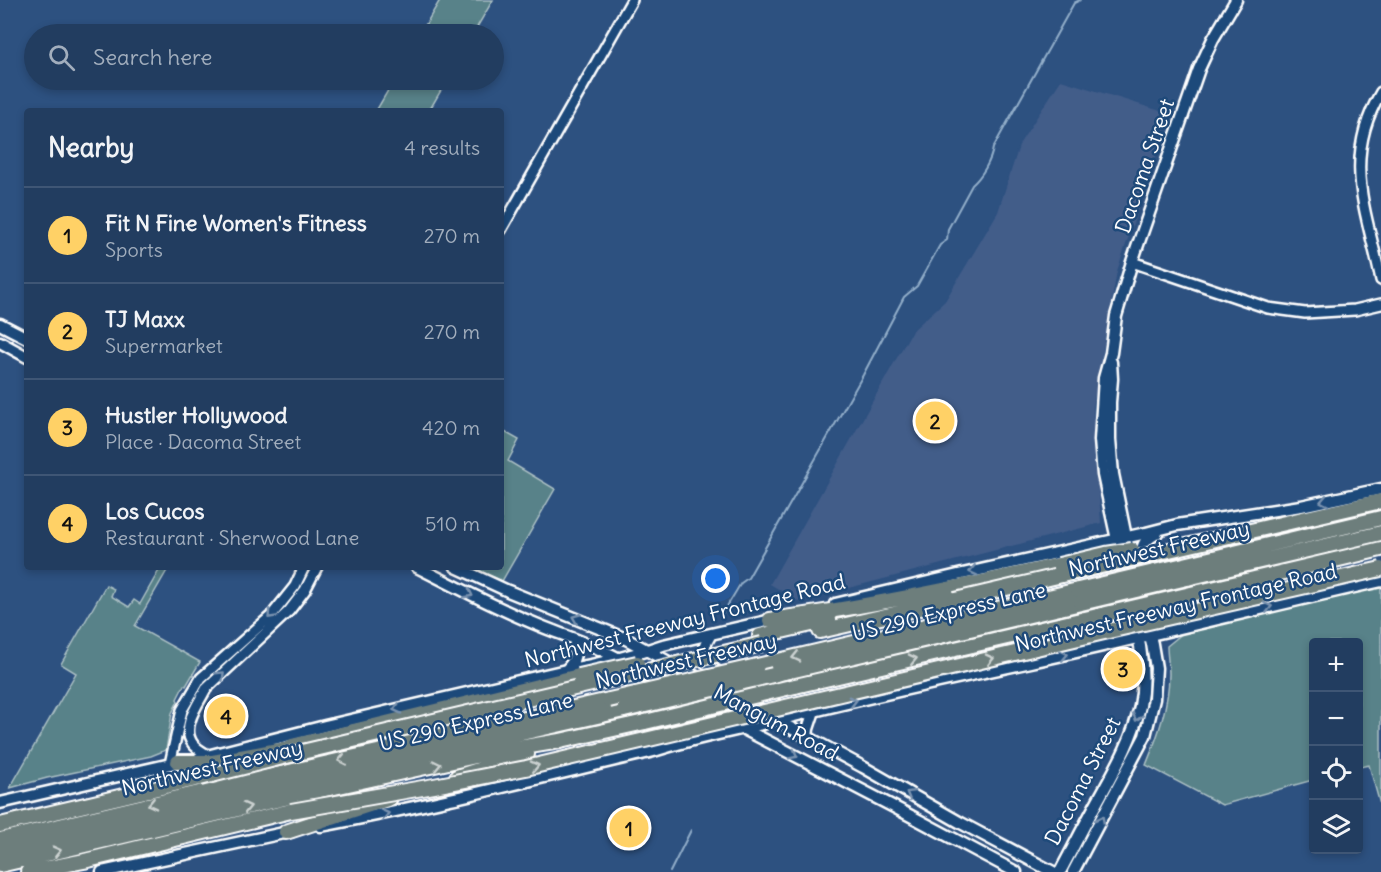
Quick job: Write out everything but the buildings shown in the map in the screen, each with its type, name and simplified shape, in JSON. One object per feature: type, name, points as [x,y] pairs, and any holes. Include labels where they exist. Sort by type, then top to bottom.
[{"type":"highway","points":[[0,825],[683,662],[1381,501]]},
{"type":"highway","name":"Northwest Freeway","points":[[0,840],[269,776],[757,666],[1080,597],[1184,565],[1381,518]]},
{"type":"highway","name":"US 290 Express Lane","points":[[0,852],[773,675],[1080,597],[1381,533]]},
{"type":"highway","points":[[771,620],[821,614],[967,586],[1106,554],[1229,536]]},
{"type":"highway","points":[[0,865],[289,797],[645,722],[1381,549]]},
{"type":"highway","points":[[28,872],[84,861],[291,811],[525,768],[1381,569]]},
{"type":"highway","points":[[273,751],[579,676],[849,616],[938,599],[955,600]]},
{"type":"highway","points":[[174,763],[213,762],[273,751],[482,723],[501,725]]},
{"type":"highway","points":[[286,832],[531,753],[560,741]]},
{"type":"main road","name":"Dacoma Street","points":[[1073,872],[1145,736],[1154,699],[1156,668],[1150,636],[1104,475],[1104,378],[1111,353],[1116,316],[1132,262],[1199,69],[1213,39],[1236,0]]},
{"type":"main road","points":[[0,324],[24,336]]},
{"type":"main road","points":[[0,342],[24,355]]},
{"type":"main road","name":"Northwest Freeway Frontage Road","points":[[0,803],[590,666],[663,645],[1168,527],[1301,506],[1381,489]]},
{"type":"main road","points":[[1168,527],[1142,546],[1143,561],[1157,617],[1162,622],[1169,623],[1234,615]]},
{"type":"main road","name":"Dacoma Street","points":[[1060,872],[1119,762],[1136,723],[1140,704],[1143,683],[1142,662],[1121,538]]},
{"type":"main road","name":"Mangum Road","points":[[423,570],[498,608],[618,658],[742,728],[1016,872]]},
{"type":"main road","name":"Mangum Road","points":[[462,570],[627,639],[1053,872]]},
{"type":"main road","name":"Northwest Freeway Frontage Road","points":[[102,872],[286,832],[371,817],[654,751],[678,743],[898,690],[1139,639],[1381,581]]},
{"type":"main road","points":[[711,634],[702,656],[705,662],[711,668],[788,711],[808,712],[807,737]]},
{"type":"main road","points":[[566,670],[575,657],[574,639]]},
{"type":"main road","points":[[590,666],[616,674],[691,717],[696,728],[678,743]]},
{"type":"main road","points":[[854,786],[863,767]]},
{"type":"main road","points":[[953,838],[961,823]]},
{"type":"street","points":[[504,225],[632,0]]},
{"type":"street","points":[[1381,92],[1368,118],[1360,159],[1360,188],[1363,206],[1381,280]]},
{"type":"street","points":[[1132,262],[1268,308],[1305,313],[1355,310],[1381,304]]},
{"type":"street","points":[[174,763],[182,710],[201,678],[271,616],[295,586],[303,570]]},
{"type":"street","points":[[209,756],[191,742],[188,731],[192,714],[206,689],[289,611],[305,590],[315,570]]},
{"type":"shaded area","points":[[1061,80],[1170,114],[1117,271],[1093,407],[1101,523],[798,601],[770,584],[912,331],[945,301],[998,212],[1020,143]]},
{"type":"green space","points":[[440,0],[493,0],[479,24],[426,24]]},
{"type":"green space","points":[[388,90],[441,90],[431,108],[378,108]]},
{"type":"green space","points":[[504,432],[519,440],[508,461],[555,489],[502,581],[478,570],[504,570]]},
{"type":"green space","points":[[159,570],[167,570],[135,626],[200,662],[177,699],[172,713],[166,750],[151,756],[10,788],[76,673],[61,664],[106,585],[114,589],[111,596],[129,607],[134,600],[140,604]]},
{"type":"green space","points":[[1381,587],[1381,808],[1369,765],[1363,766],[1363,638],[1309,638],[1309,781],[1222,805],[1146,765],[1165,709],[1169,686],[1167,646],[1183,633]]},
{"type":"waterway","points":[[723,613],[741,583],[748,578],[863,375],[904,297],[917,286],[940,245],[947,240],[948,229],[972,185],[986,168],[993,148],[1074,3],[1080,0]]},
{"type":"waterway","points":[[670,872],[691,830]]},
{"type":"place","name":"TJ Maxx","points":[[935,421]]},
{"type":"place","name":"Hustler Hollywood","points":[[1123,669]]},
{"type":"place","name":"Los Cucos","points":[[226,716]]},
{"type":"place","name":"Fit N Fine Women's Fitness","points":[[629,828]]}]
